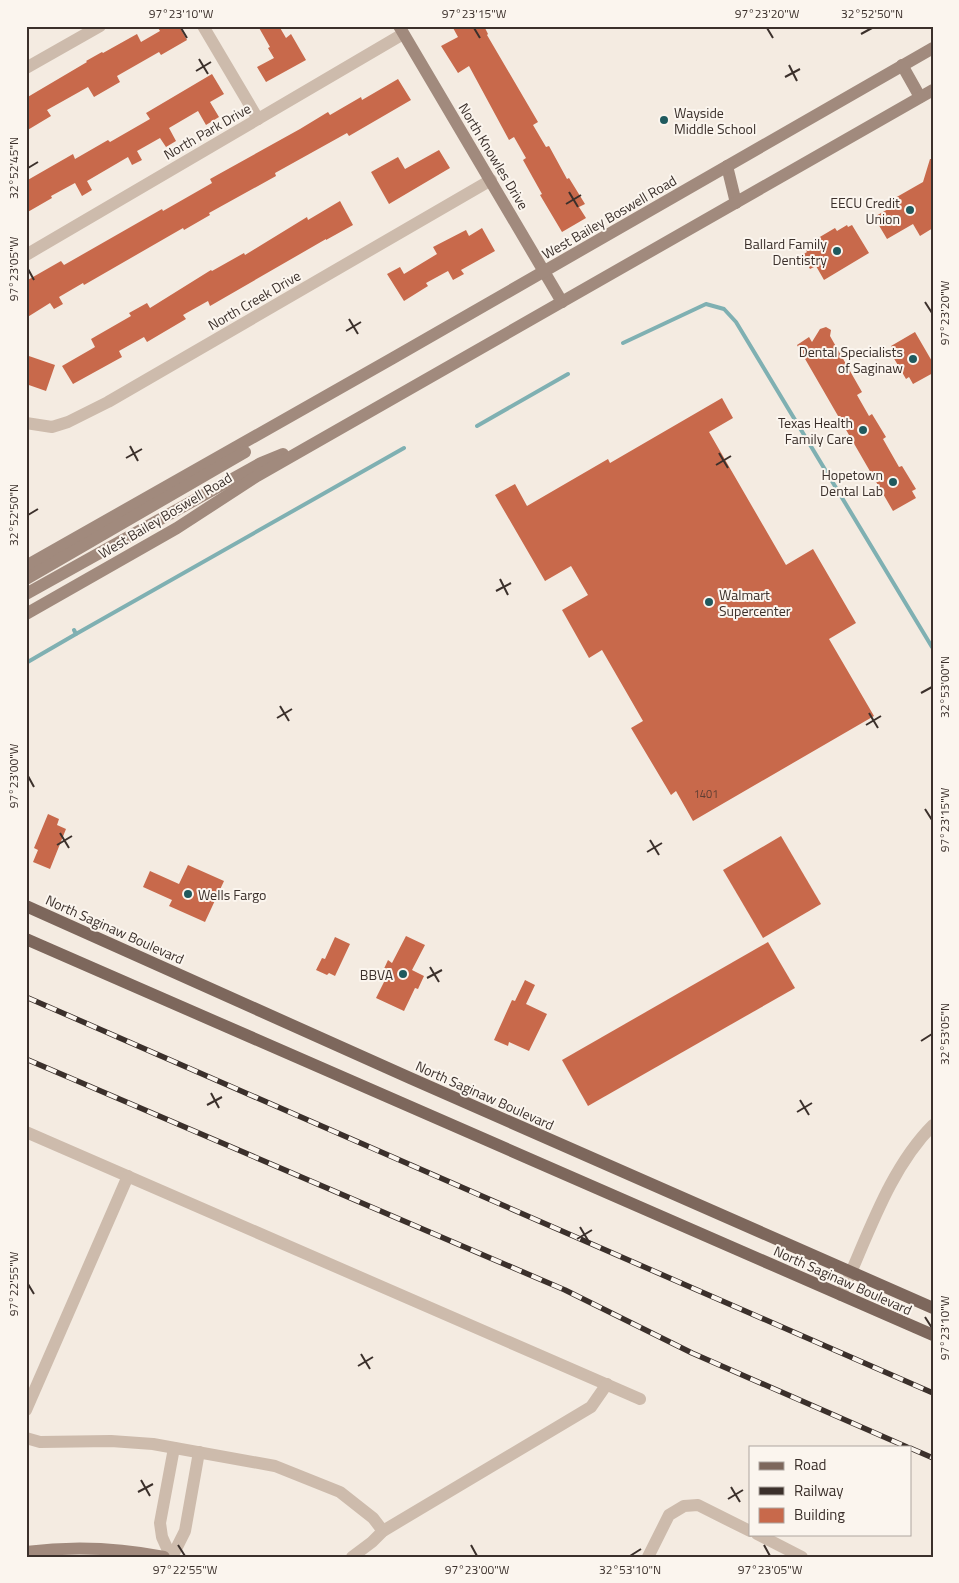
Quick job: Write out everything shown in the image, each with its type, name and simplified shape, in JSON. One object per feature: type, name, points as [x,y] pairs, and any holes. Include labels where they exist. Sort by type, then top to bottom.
[{"type":"main road","name":"North Knowles Drive","points":[[401,30],[562,302]]},
{"type":"main road","name":"West Bailey Boswell Road","points":[[26,566],[933,48]]},
{"type":"main road","points":[[902,65],[920,97]]},
{"type":"main road","name":"West Bailey Boswell Road","points":[[26,614],[177,528],[257,476],[933,90]]},
{"type":"main road","points":[[727,166],[736,203]]},
{"type":"main road","name":"West Bailey Boswell Road","points":[[26,580],[252,448],[299,411]]},
{"type":"main road","name":"West Bailey Boswell Road","points":[[26,594],[261,463],[318,441]]},
{"type":"main road","name":"North Saginaw Boulevard","points":[[26,906],[933,1308]]},
{"type":"main road","name":"North Saginaw Boulevard","points":[[26,939],[933,1335]]},
{"type":"main road","points":[[26,1552],[95,1549],[122,1550],[164,1557]]},
{"type":"street","points":[[26,68],[100,26]]},
{"type":"street","points":[[203,26],[258,119]]},
{"type":"street","name":"North Park Drive","points":[[26,255],[258,119],[401,30]]},
{"type":"street","name":"North Creek Drive","points":[[26,423],[52,427],[68,422],[108,402],[490,180]]},
{"type":"street","points":[[841,1295],[893,1179],[921,1137],[933,1125]]},
{"type":"street","points":[[26,1132],[640,1399]]},
{"type":"street","points":[[26,1410],[128,1176]]},
{"type":"street","points":[[352,1557],[383,1531],[591,1407],[607,1384]]},
{"type":"street","points":[[26,1438],[40,1442],[111,1441],[153,1444],[275,1466],[340,1492],[373,1518],[383,1531]]},
{"type":"street","points":[[171,1557],[162,1537],[160,1523],[174,1448]]},
{"type":"street","points":[[171,1557],[186,1531],[199,1452]]},
{"type":"street","points":[[648,1557],[669,1515],[684,1506],[698,1505],[749,1530]]},
{"type":"street","points":[[761,1536],[802,1557]]},
{"type":"building","points":[[157,26],[179,26],[187,40],[161,55],[159,52],[117,76],[120,82],[94,97],[88,87],[47,110],[51,116],[26,131],[26,98],[86,61],[137,34],[141,42],[160,31]]},
{"type":"building","points":[[258,26],[279,26],[286,38],[291,34],[306,60],[266,82],[257,67],[274,58]]},
{"type":"building","points":[[452,26],[484,26],[487,35],[538,122],[533,125],[546,147],[549,146],[567,179],[569,178],[585,204],[579,207],[586,218],[562,232],[540,195],[542,194],[523,160],[526,158],[514,137],[509,140],[469,66],[458,73],[441,46],[458,37]]},
{"type":"building","points":[[212,74],[224,94],[210,102],[219,117],[206,125],[198,111],[169,128],[176,141],[166,147],[160,138],[137,151],[142,160],[132,165],[128,157],[87,181],[92,190],[82,196],[75,183],[26,213],[26,181],[73,154],[75,159],[150,119],[146,113]]},
{"type":"building","points":[[398,79],[411,100],[349,136],[347,133],[275,173],[276,176],[209,213],[210,215],[184,230],[183,228],[84,285],[83,283],[59,297],[63,304],[54,309],[50,303],[26,318],[26,281],[61,261],[64,265],[162,209],[163,211],[212,183],[210,179],[328,112],[330,115],[361,97],[362,100]]},
{"type":"building","points":[[439,150],[450,168],[389,204],[371,172],[398,157],[405,169]]},
{"type":"building","name":"EECU Credit Union","points":[[930,159],[933,159],[933,228],[920,236],[913,224],[887,239],[874,217],[899,203],[895,198],[923,182]]},
{"type":"building","points":[[340,201],[353,225],[210,306],[208,301],[183,315],[186,319],[147,342],[144,337],[119,351],[122,357],[73,384],[62,366],[95,347],[91,339],[131,316],[129,313],[147,303],[150,308],[211,270],[244,253],[245,255],[307,217],[308,220]]},
{"type":"building","name":"Ballard Family Dentistry","points":[[847,225],[848,227],[852,225],[869,253],[824,280],[816,266],[810,269],[802,255],[807,252],[805,249],[815,244],[813,241],[835,228],[837,231]]},
{"type":"building","points":[[482,228],[495,251],[461,270],[464,274],[453,280],[448,271],[426,283],[428,286],[404,301],[387,274],[400,267],[404,274],[437,254],[433,247],[466,230],[469,236]]},
{"type":"building","points":[[826,327],[831,330],[830,336],[862,392],[857,395],[869,416],[872,414],[886,437],[883,439],[899,467],[902,466],[916,489],[912,491],[916,498],[893,511],[797,345],[809,337],[812,342],[820,329]]},
{"type":"building","name":"Dental Specialists of Saginaw","points":[[915,332],[933,363],[933,373],[913,384],[909,377],[906,379],[892,355],[895,354],[891,346]]},
{"type":"building","points":[[26,355],[55,365],[46,391],[26,384]]},
{"type":"building","name":"Walmart Supercenter","points":[[722,398],[733,418],[709,432],[786,565],[813,549],[856,623],[829,639],[874,716],[693,821],[676,791],[671,795],[631,728],[643,721],[602,650],[589,658],[562,610],[588,595],[571,566],[545,581],[495,495],[515,484],[527,506],[608,459],[610,463]]},
{"type":"building","points":[[48,814],[59,819],[57,825],[66,829],[50,869],[33,862],[38,850],[34,848]]},
{"type":"building","points":[[781,836],[821,904],[763,938],[723,870]]},
{"type":"building","name":"Wells Fargo","points":[[188,865],[224,881],[205,922],[169,906],[172,900],[143,887],[150,871],[179,884]]},
{"type":"building","name":"BBVA","points":[[406,936],[425,945],[412,970],[424,976],[418,989],[415,988],[404,1011],[376,998],[387,976],[382,973],[388,960],[392,963]]},
{"type":"building","points":[[335,937],[350,944],[335,976],[316,970],[322,958],[325,959]]},
{"type":"building","points":[[768,942],[795,988],[588,1106],[562,1060]]},
{"type":"building","points":[[525,980],[535,985],[526,1004],[547,1014],[529,1051],[509,1042],[508,1046],[494,1040],[512,1000],[515,1001]]},
{"type":"waterway","points":[[623,343],[706,304],[724,309],[736,322],[932,647]]},
{"type":"waterway","points":[[477,426],[568,374]]},
{"type":"waterway","points":[[74,630],[76,634],[404,448]]},
{"type":"waterway","points":[[26,663],[76,634]]},
{"type":"railway","points":[[26,997],[933,1393]]},
{"type":"railway","points":[[26,1059],[565,1290],[692,1353],[905,1446]]},
{"type":"railway","points":[[912,1449],[933,1458]]},
{"type":"place","name":"Wayside Middle School","points":[[664,120]]},
{"type":"place","name":"EECU Credit Union","points":[[910,210]]},
{"type":"place","name":"Ballard Family Dentistry","points":[[837,251]]},
{"type":"place","name":"Dental Specialists of Saginaw","points":[[913,359]]},
{"type":"place","name":"Texas Health Family Care","points":[[863,430]]},
{"type":"place","name":"Hopetown Dental Lab","points":[[893,482]]},
{"type":"place","name":"Walmart Supercenter","points":[[709,602]]},
{"type":"place","name":"Wells Fargo","points":[[188,894]]},
{"type":"place","name":"BBVA","points":[[403,974]]}]
